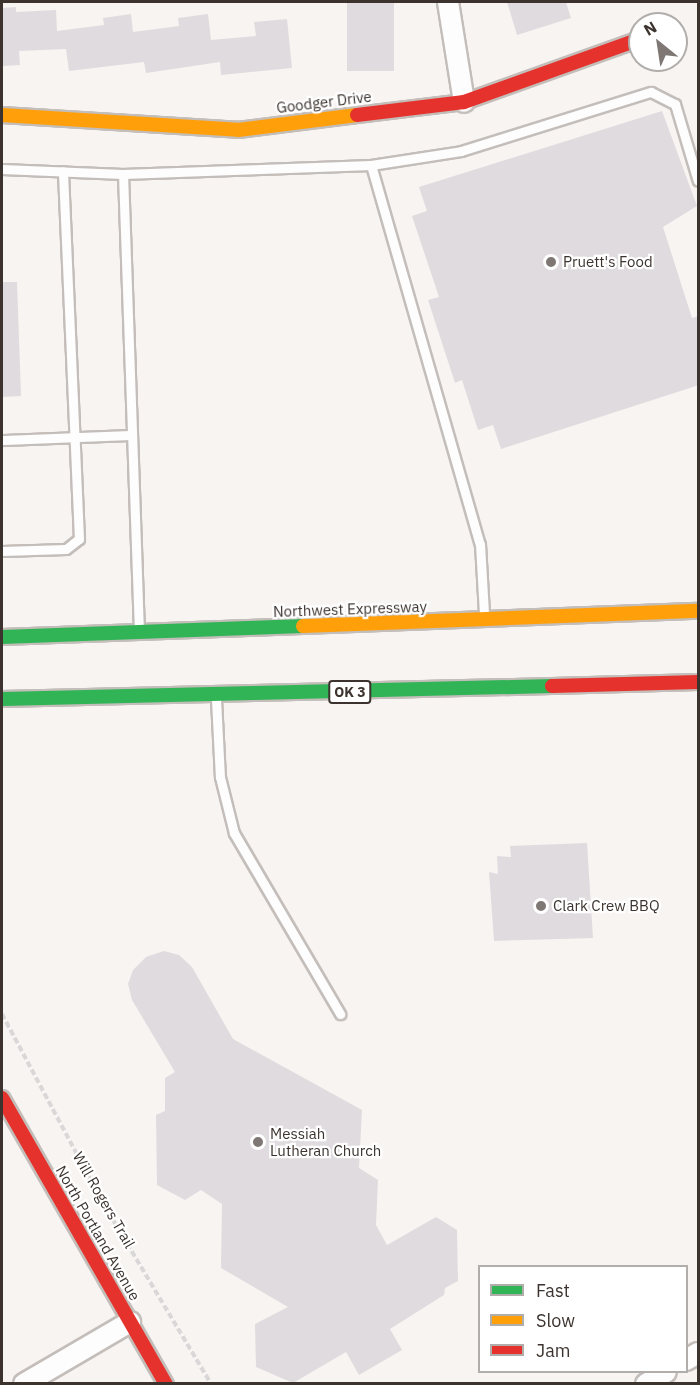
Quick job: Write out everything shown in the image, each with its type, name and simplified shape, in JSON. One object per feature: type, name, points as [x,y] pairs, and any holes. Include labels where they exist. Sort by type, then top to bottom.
[{"type":"main road","name":"Goodger Drive","points":[[2,115],[238,130],[464,102],[628,43]]},
{"type":"main road","name":"Northwest Expressway","points":[[2,637],[485,622],[699,611]]},
{"type":"main road","name":"OK 3","points":[[2,699],[216,696],[699,682]]},
{"type":"main road","name":"North Portland Avenue","points":[[2,1098],[166,1383]]},
{"type":"street","points":[[448,2],[464,102]]},
{"type":"street","points":[[24,1383],[130,1322]]},
{"type":"street","points":[[646,1383],[667,1376]]},
{"type":"lane","points":[[2,169],[123,174],[371,165],[461,151],[651,92],[675,104],[699,181]]},
{"type":"lane","points":[[371,165],[480,544],[485,622]]},
{"type":"lane","points":[[2,551],[66,549],[79,539],[63,171]]},
{"type":"lane","points":[[123,174],[140,632]]},
{"type":"lane","points":[[2,440],[132,435]]},
{"type":"lane","points":[[216,696],[220,777],[234,833],[340,1014]]},
{"type":"path","name":"Will Rogers Trail","points":[[2,1014],[104,1205],[210,1383]]},
{"type":"building","points":[[347,2],[394,2],[394,71],[347,71]]},
{"type":"building","points":[[507,2],[566,2],[571,18],[517,35]]},
{"type":"building","points":[[16,7],[16,12],[56,10],[57,31],[104,25],[103,18],[131,14],[133,32],[179,26],[178,18],[208,14],[211,40],[256,36],[254,22],[287,19],[292,68],[221,75],[220,62],[146,73],[144,62],[69,71],[66,49],[19,51],[20,65],[2,66],[2,8]]},
{"type":"building","name":"Pruett's Food","points":[[662,111],[697,206],[663,227],[692,318],[699,316],[699,385],[501,449],[493,425],[478,430],[462,380],[455,383],[428,300],[439,297],[412,216],[427,211],[419,187]]},
{"type":"building","points":[[2,282],[17,282],[21,396],[2,397]]},
{"type":"building","name":"Clark Crew BBQ","points":[[587,843],[593,938],[494,941],[489,872],[498,874],[497,856],[511,857],[510,846]]},
{"type":"building","name":"Messiah Lutheran Church","points":[[164,951],[179,955],[192,967],[233,1039],[362,1110],[359,1168],[378,1180],[376,1225],[387,1245],[436,1217],[457,1230],[458,1281],[445,1288],[444,1295],[390,1329],[402,1350],[359,1375],[346,1352],[293,1383],[256,1367],[255,1324],[288,1307],[221,1268],[222,1204],[201,1190],[185,1200],[157,1185],[156,1115],[165,1111],[165,1078],[175,1072],[132,1000],[128,984],[133,970],[146,957]]},
{"type":"traffic: fast","points":[[2,637],[303,626]]},
{"type":"traffic: fast","points":[[2,699],[552,686]]},
{"type":"traffic: slow","points":[[2,115],[238,130],[357,115]]},
{"type":"traffic: slow","points":[[303,626],[698,611]]},
{"type":"traffic: jam","points":[[357,115],[464,102],[628,43]]},
{"type":"traffic: jam","points":[[552,686],[698,682]]},
{"type":"traffic: jam","points":[[2,1098],[166,1384]]},
{"type":"place","name":"Pruett's Food","points":[[551,262]]},
{"type":"place","name":"Clark Crew BBQ","points":[[541,906]]},
{"type":"place","name":"Messiah Lutheran Church","points":[[258,1142]]}]
